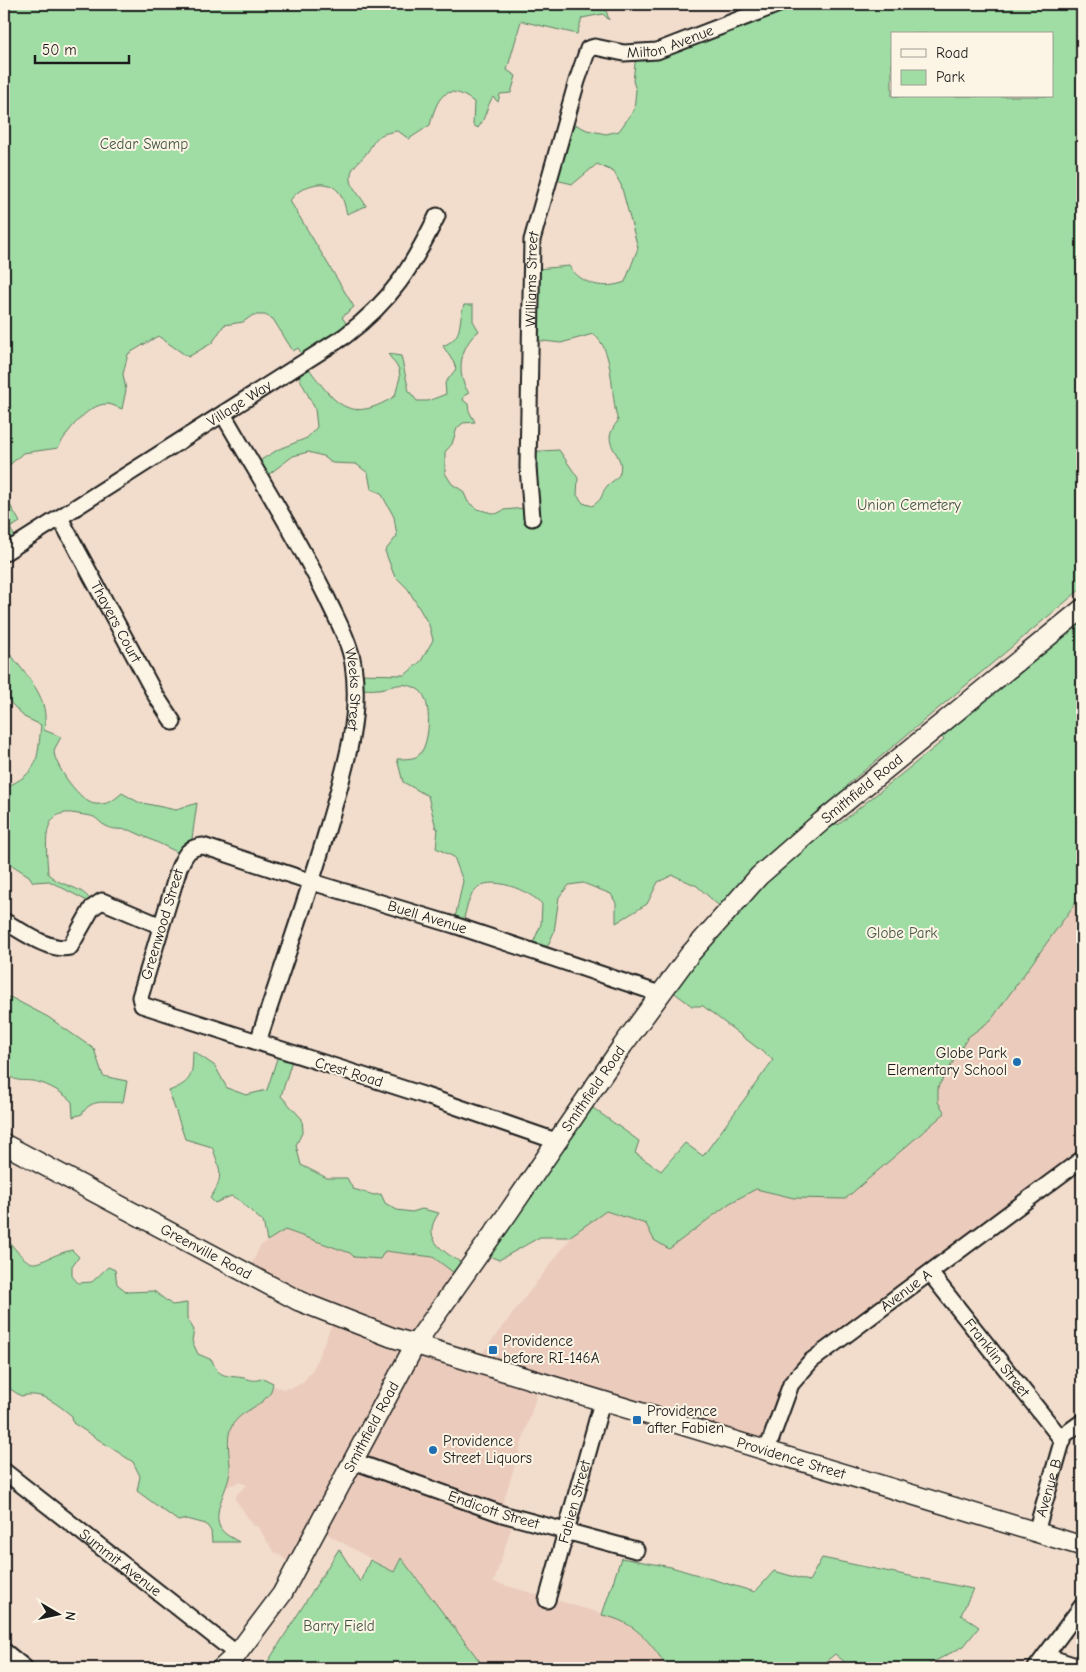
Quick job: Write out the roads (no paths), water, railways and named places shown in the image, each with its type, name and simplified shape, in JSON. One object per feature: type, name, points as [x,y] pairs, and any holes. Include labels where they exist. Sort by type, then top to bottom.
[{"type":"main road","name":"Smithfield Road","points":[[222,1668],[237,1654],[282,1594],[416,1343],[690,954],[759,876],[821,822],[1082,609]]},
{"type":"main road","name":"Greenville Road","points":[[4,1144],[299,1301],[391,1337],[416,1343]]},
{"type":"main road","name":"Providence Street","points":[[416,1343],[602,1402],[1082,1546]]},
{"type":"street","name":"Milton Avenue","points":[[588,49],[595,48],[624,53],[657,51],[779,4]]},
{"type":"street","name":"Williams Street","points":[[532,518],[528,468],[532,240],[577,81],[588,49]]},
{"type":"street","name":"Village Way","points":[[4,553],[345,336],[373,315],[395,289],[414,260],[437,216]]},
{"type":"street","name":"Weeks Street","points":[[223,414],[309,562],[338,621],[353,663],[355,706],[350,741],[312,882],[283,963],[258,1042]]},
{"type":"street","name":"Thayers Court","points":[[60,518],[156,696],[173,722]]},
{"type":"street","name":"Buell Avenue","points":[[193,846],[203,846],[312,882],[454,925],[660,994]]},
{"type":"street","name":"Greenwood Street","points":[[142,1005],[140,997],[179,868],[193,846]]},
{"type":"street","points":[[4,921],[47,944],[70,947],[92,908],[102,901],[161,926]]},
{"type":"street","name":"Crest Road","points":[[142,1005],[424,1095],[556,1142]]},
{"type":"street","name":"Avenue A","points":[[767,1450],[791,1384],[811,1361],[1082,1159]]},
{"type":"street","name":"Franklin Street","points":[[930,1273],[1062,1441]]},
{"type":"street","name":"Fabien Street","points":[[547,1600],[602,1402]]},
{"type":"street","name":"Avenue B","points":[[1036,1532],[1064,1435],[1082,1422]]},
{"type":"street","name":"Endicott Street","points":[[353,1461],[502,1514],[636,1550]]},
{"type":"street","name":"Summit Avenue","points":[[4,1471],[237,1654]]},
{"type":"street","points":[[1082,1606],[1041,1662],[1082,1668]]},
{"type":"street","points":[[4,1651],[25,1668]]},
{"type":"place","name":"Globe Park Elementary School","points":[[1017,1062]]},
{"type":"place","name":"Providence before RI-146A","points":[[493,1350]]},
{"type":"place","name":"Providence after Fabien","points":[[637,1420]]},
{"type":"place","name":"Providence Street Liquors","points":[[433,1450]]},
{"type":"park label","name":"Cedar Swamp","points":[[144,144]]},
{"type":"park label","name":"Union Cemetery","points":[[909,505]]},
{"type":"park label","name":"Globe Park","points":[[902,933]]},
{"type":"park label","name":"Barry Field","points":[[339,1626]]}]
